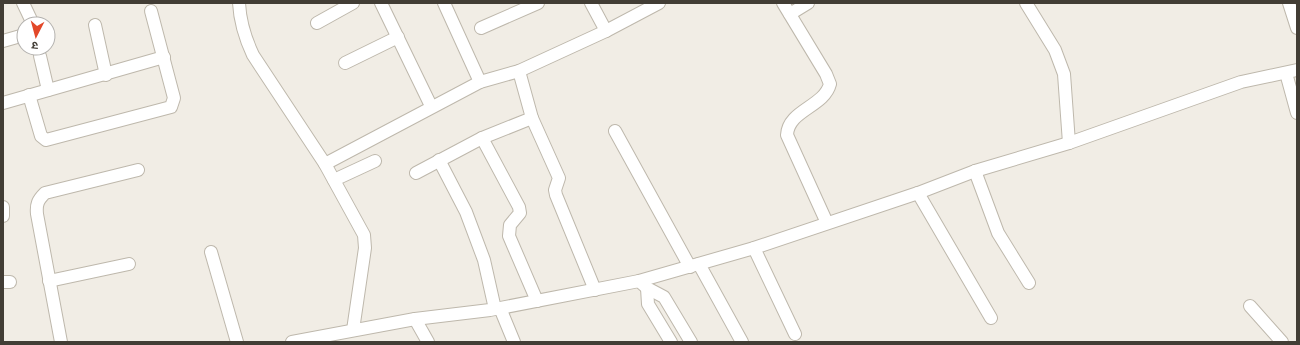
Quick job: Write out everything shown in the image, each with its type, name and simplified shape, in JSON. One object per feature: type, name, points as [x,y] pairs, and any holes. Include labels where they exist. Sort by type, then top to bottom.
[{"type":"street","points":[[23,3],[29,16]]},
{"type":"street","points":[[239,3],[240,19],[244,38],[253,55],[326,164],[364,235],[365,248],[353,330]]},
{"type":"street","points":[[317,23],[353,3]]},
{"type":"street","points":[[381,3],[431,106]]},
{"type":"street","points":[[444,3],[480,82]]},
{"type":"street","points":[[481,28],[538,3]]},
{"type":"street","points":[[591,3],[606,31]]},
{"type":"street","points":[[326,164],[431,106],[480,82],[519,71],[606,31],[659,3]]},
{"type":"street","points":[[783,3],[826,74],[830,84],[825,94],[791,121],[787,128],[787,135],[827,223]]},
{"type":"street","points":[[790,14],[808,3]]},
{"type":"street","points":[[1026,3],[1055,50],[1064,74],[1068,143]]},
{"type":"street","points":[[1289,3],[1297,28]]},
{"type":"street","points":[[29,96],[41,136],[46,140],[171,107],[174,98],[151,11]]},
{"type":"street","points":[[95,25],[106,75]]},
{"type":"street","points":[[3,41],[16,37]]},
{"type":"street","points":[[346,63],[398,37]]},
{"type":"street","points":[[40,56],[48,90]]},
{"type":"street","points":[[3,102],[164,58]]},
{"type":"street","points":[[519,71],[532,118],[559,178],[555,190],[556,195],[596,290]]},
{"type":"street","points":[[292,342],[415,319],[498,309],[596,290],[643,285],[695,265],[754,248],[918,193],[975,171],[1068,143],[1241,82],[1292,72],[1297,113]]},
{"type":"street","points":[[416,173],[482,138],[532,118]]},
{"type":"street","points":[[615,131],[742,342]]},
{"type":"street","points":[[482,138],[520,212],[510,225],[509,236],[537,301]]},
{"type":"street","points":[[439,160],[466,212],[484,260],[498,309],[514,342]]},
{"type":"street","points":[[334,180],[375,161]]},
{"type":"street","points":[[61,342],[37,214],[36,207],[38,199],[45,193],[138,170]]},
{"type":"street","points":[[975,171],[998,233],[1029,283]]},
{"type":"street","points":[[918,193],[991,318]]},
{"type":"street","points":[[3,207],[3,216]]},
{"type":"street","points":[[754,248],[795,334]]},
{"type":"street","points":[[211,252],[237,342]]},
{"type":"street","points":[[50,281],[129,264]]},
{"type":"street","points":[[643,285],[648,304],[671,342]]},
{"type":"street","points":[[643,285],[664,297],[691,342]]},
{"type":"street","points":[[1250,306],[1282,342]]},
{"type":"street","points":[[415,319],[428,342]]}]
